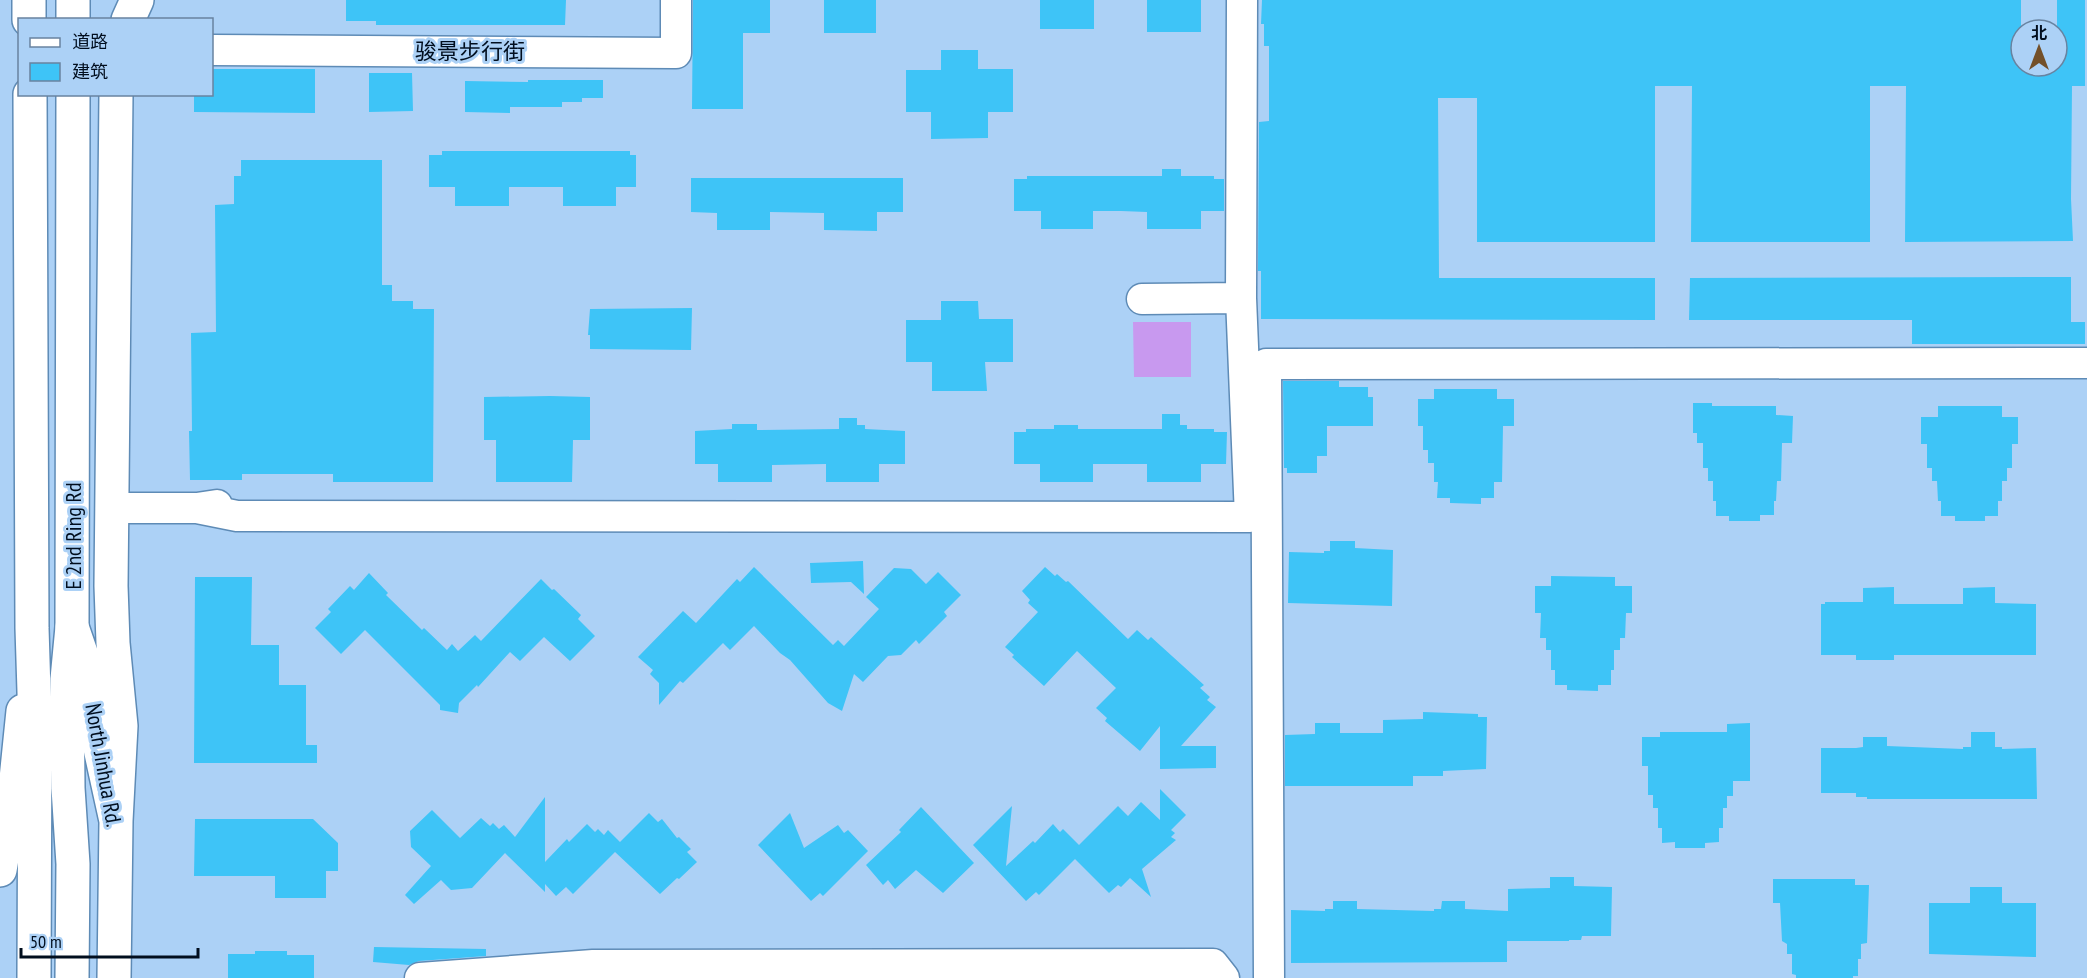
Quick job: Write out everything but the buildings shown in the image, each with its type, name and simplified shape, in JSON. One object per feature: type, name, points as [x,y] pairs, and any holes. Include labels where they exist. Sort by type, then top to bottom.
[{"type":"main road","points":[[29,0],[29,18]]},
{"type":"main road","points":[[73,0],[73,18]]},
{"type":"main road","points":[[129,18],[137,0]]},
{"type":"main road","name":"E 2nd Ring Rd","points":[[30,96],[32,628],[35,724],[34,978]]},
{"type":"main road","name":"E 2nd Ring Rd","points":[[72,978],[73,864],[68,788],[67,679],[72,627],[73,96]]},
{"type":"main road","points":[[116,96],[112,634],[121,726],[116,821]]},
{"type":"main road","name":"North Jinhua Rd.","points":[[72,627],[90,679],[96,730],[116,821],[114,978]]},
{"type":"main road","points":[[0,870],[16,779],[32,628]]},
{"type":"street","name":"骏景步行街","points":[[213,50],[676,53],[676,0]]},
{"type":"street","points":[[197,508],[237,516],[1250,517],[1241,298],[1242,0]]},
{"type":"street","points":[[1142,299],[1241,298]]},
{"type":"street","points":[[1269,978],[1266,364],[2087,363]]},
{"type":"street","points":[[112,508],[197,508],[244,500],[328,500]]},
{"type":"street","points":[[420,978],[594,965],[1214,964],[1224,978]]},
{"type":"shaded area","points":[[1133,322],[1191,322],[1191,377],[1134,377]]}]
